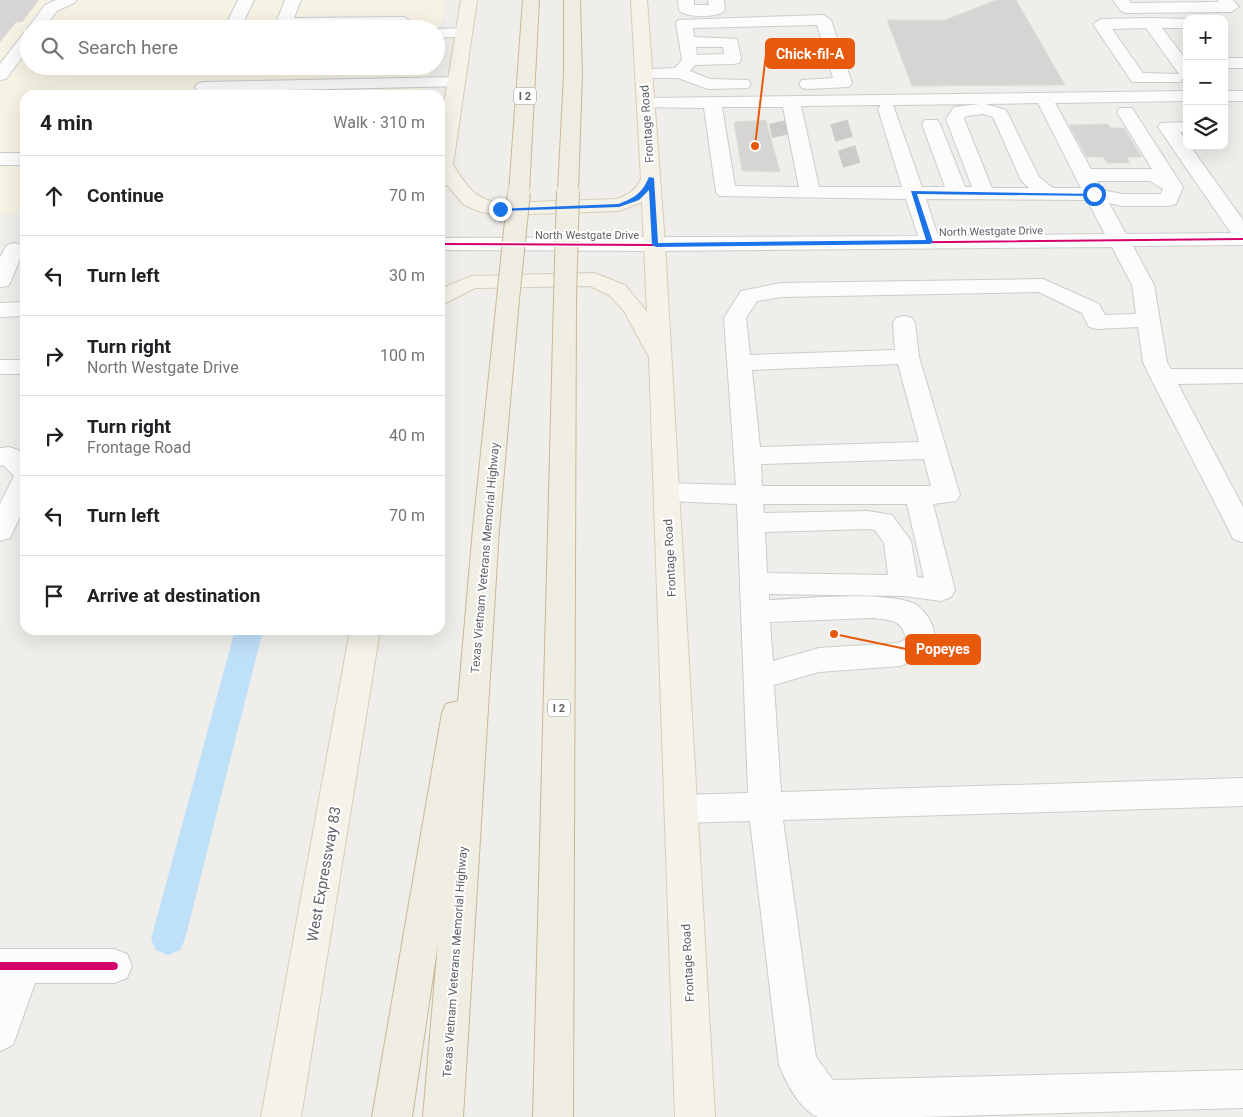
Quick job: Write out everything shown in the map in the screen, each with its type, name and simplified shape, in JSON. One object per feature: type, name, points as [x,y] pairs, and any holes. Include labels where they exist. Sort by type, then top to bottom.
[{"type":"highway","name":"Texas Vietnam Veterans Memorial Highway","points":[[443,1117],[486,529],[520,192],[532,0]]},
{"type":"highway","name":"I 2","points":[[553,1117],[565,298],[573,74],[572,0]]},
{"type":"highway","points":[[573,74],[583,0]]},
{"type":"highway","points":[[392,1117],[486,529]]},
{"type":"main road","points":[[445,151],[469,0]]},
{"type":"main road","name":"Frontage Road","points":[[639,0],[656,245],[695,1117]]},
{"type":"main road","points":[[445,167],[463,197],[484,208],[500,209],[619,205],[637,199],[647,188],[651,178]]},
{"type":"main road","points":[[445,295],[452,290],[472,282],[594,279],[616,290],[634,308],[661,362]]},
{"type":"main road","name":"West Expressway 83","points":[[281,1117],[364,635]]},
{"type":"street","points":[[42,20],[51,8],[69,0]]},
{"type":"street","points":[[236,20],[246,0]]},
{"type":"street","points":[[285,20],[294,0]]},
{"type":"street","points":[[686,0],[687,10],[717,10],[716,0]]},
{"type":"street","points":[[1121,0],[1127,8],[1231,7],[1232,2]]},
{"type":"street","points":[[646,103],[712,102],[844,84],[823,20],[684,22],[687,42],[685,67]]},
{"type":"street","points":[[1150,23],[1183,66]]},
{"type":"street","points":[[1183,23],[1101,24],[1138,78],[1183,69]]},
{"type":"street","points":[[445,33],[464,33]]},
{"type":"street","points":[[644,74],[733,59],[731,42],[687,42]]},
{"type":"street","points":[[0,76],[20,50]]},
{"type":"street","points":[[1228,63],[1243,63]]},
{"type":"street","points":[[685,67],[708,84],[756,84]]},
{"type":"street","points":[[205,85],[256,90],[353,90],[387,75]]},
{"type":"street","points":[[397,75],[456,82]]},
{"type":"street","points":[[1228,77],[1243,77]]},
{"type":"street","points":[[793,92],[940,99],[1183,96]]},
{"type":"street","points":[[793,92],[810,191]]},
{"type":"street","points":[[1228,96],[1243,96]]},
{"type":"street","points":[[1002,98],[1049,194]]},
{"type":"street","points":[[1044,98],[1142,286],[1155,362],[1243,532]]},
{"type":"street","points":[[1091,98],[1126,112],[1159,112],[1180,108],[1183,103]]},
{"type":"street","points":[[940,99],[946,113],[956,120]]},
{"type":"street","points":[[712,102],[726,192],[1094,194],[1122,200],[1170,200],[1173,187],[1126,112]]},
{"type":"street","points":[[887,108],[930,242]]},
{"type":"street","points":[[837,114],[842,109],[887,108],[925,111],[957,192]]},
{"type":"street","points":[[719,148],[725,116],[730,110],[762,109],[773,113],[775,118]]},
{"type":"street","points":[[984,193],[956,120],[956,114],[960,111],[984,109],[1000,114],[1031,180],[1049,194]]},
{"type":"street","points":[[1183,127],[1168,127],[1183,149]]},
{"type":"street","points":[[781,136],[791,180],[810,191]]},
{"type":"street","points":[[1184,150],[1243,237]]},
{"type":"street","points":[[0,159],[20,158]]},
{"type":"street","points":[[854,173],[855,178],[862,182],[914,192]]},
{"type":"street","points":[[1084,175],[1154,175],[1173,187]]},
{"type":"street","name":"North Westgate Drive","points":[[445,244],[656,245],[1243,237]]},
{"type":"street","points":[[0,281],[13,249]]},
{"type":"street","points":[[1148,320],[1097,322],[1091,309],[1043,286],[781,290],[749,296],[735,318],[747,456],[755,612],[765,673],[765,806],[798,1065],[824,1100],[1243,1089]]},
{"type":"street","points":[[0,310],[20,309]]},
{"type":"street","points":[[666,492],[749,495],[947,495],[907,357],[904,323]]},
{"type":"street","points":[[740,363],[907,357]]},
{"type":"street","points":[[0,367],[20,367]]},
{"type":"street","points":[[1162,377],[1243,376]]},
{"type":"street","points":[[747,456],[934,450]]},
{"type":"street","points":[[0,531],[18,466]]},
{"type":"street","points":[[753,583],[904,586],[941,590],[918,495]]},
{"type":"street","points":[[750,523],[868,520],[883,522],[897,541],[904,586]]},
{"type":"street","points":[[755,612],[872,608],[906,612],[918,625],[922,645],[900,654],[819,660],[765,673]]},
{"type":"street","points":[[681,809],[1243,792]]},
{"type":"street","points":[[0,1032],[11,966],[114,966]]},
{"type":"shaded area","points":[[0,0],[446,0],[442,20],[20,20],[20,75],[430,75],[426,90],[20,90],[20,214],[0,214]]},
{"type":"building","points":[[0,0],[39,0],[24,20],[16,22],[0,42]]},
{"type":"building","points":[[996,0],[1016,0],[1065,85],[912,86],[887,20],[945,20]]},
{"type":"building","points":[[766,120],[780,172],[742,171],[734,122]]},
{"type":"building","points":[[1108,124],[1111,128],[1124,128],[1142,157],[1127,157],[1130,163],[1107,163],[1103,157],[1087,157],[1069,125]]},
{"type":"waterway","points":[[168,939],[248,635]]},
{"type":"tunnel","points":[[778,122],[781,136]]},
{"type":"tunnel","points":[[839,122],[854,173]]},
{"type":"cycle path","points":[[445,244],[655,245],[1243,239]]},
{"type":"cycle path","points":[[0,966],[114,966]]},
{"type":"place","name":"Chick-fil-A","points":[[755,146]]},
{"type":"place","name":"Popeyes","points":[[834,634]]},
{"type":"route","points":[[500,209],[619,205],[637,199],[647,188],[651,178],[656,245],[930,242],[914,192],[1094,194]]}]
